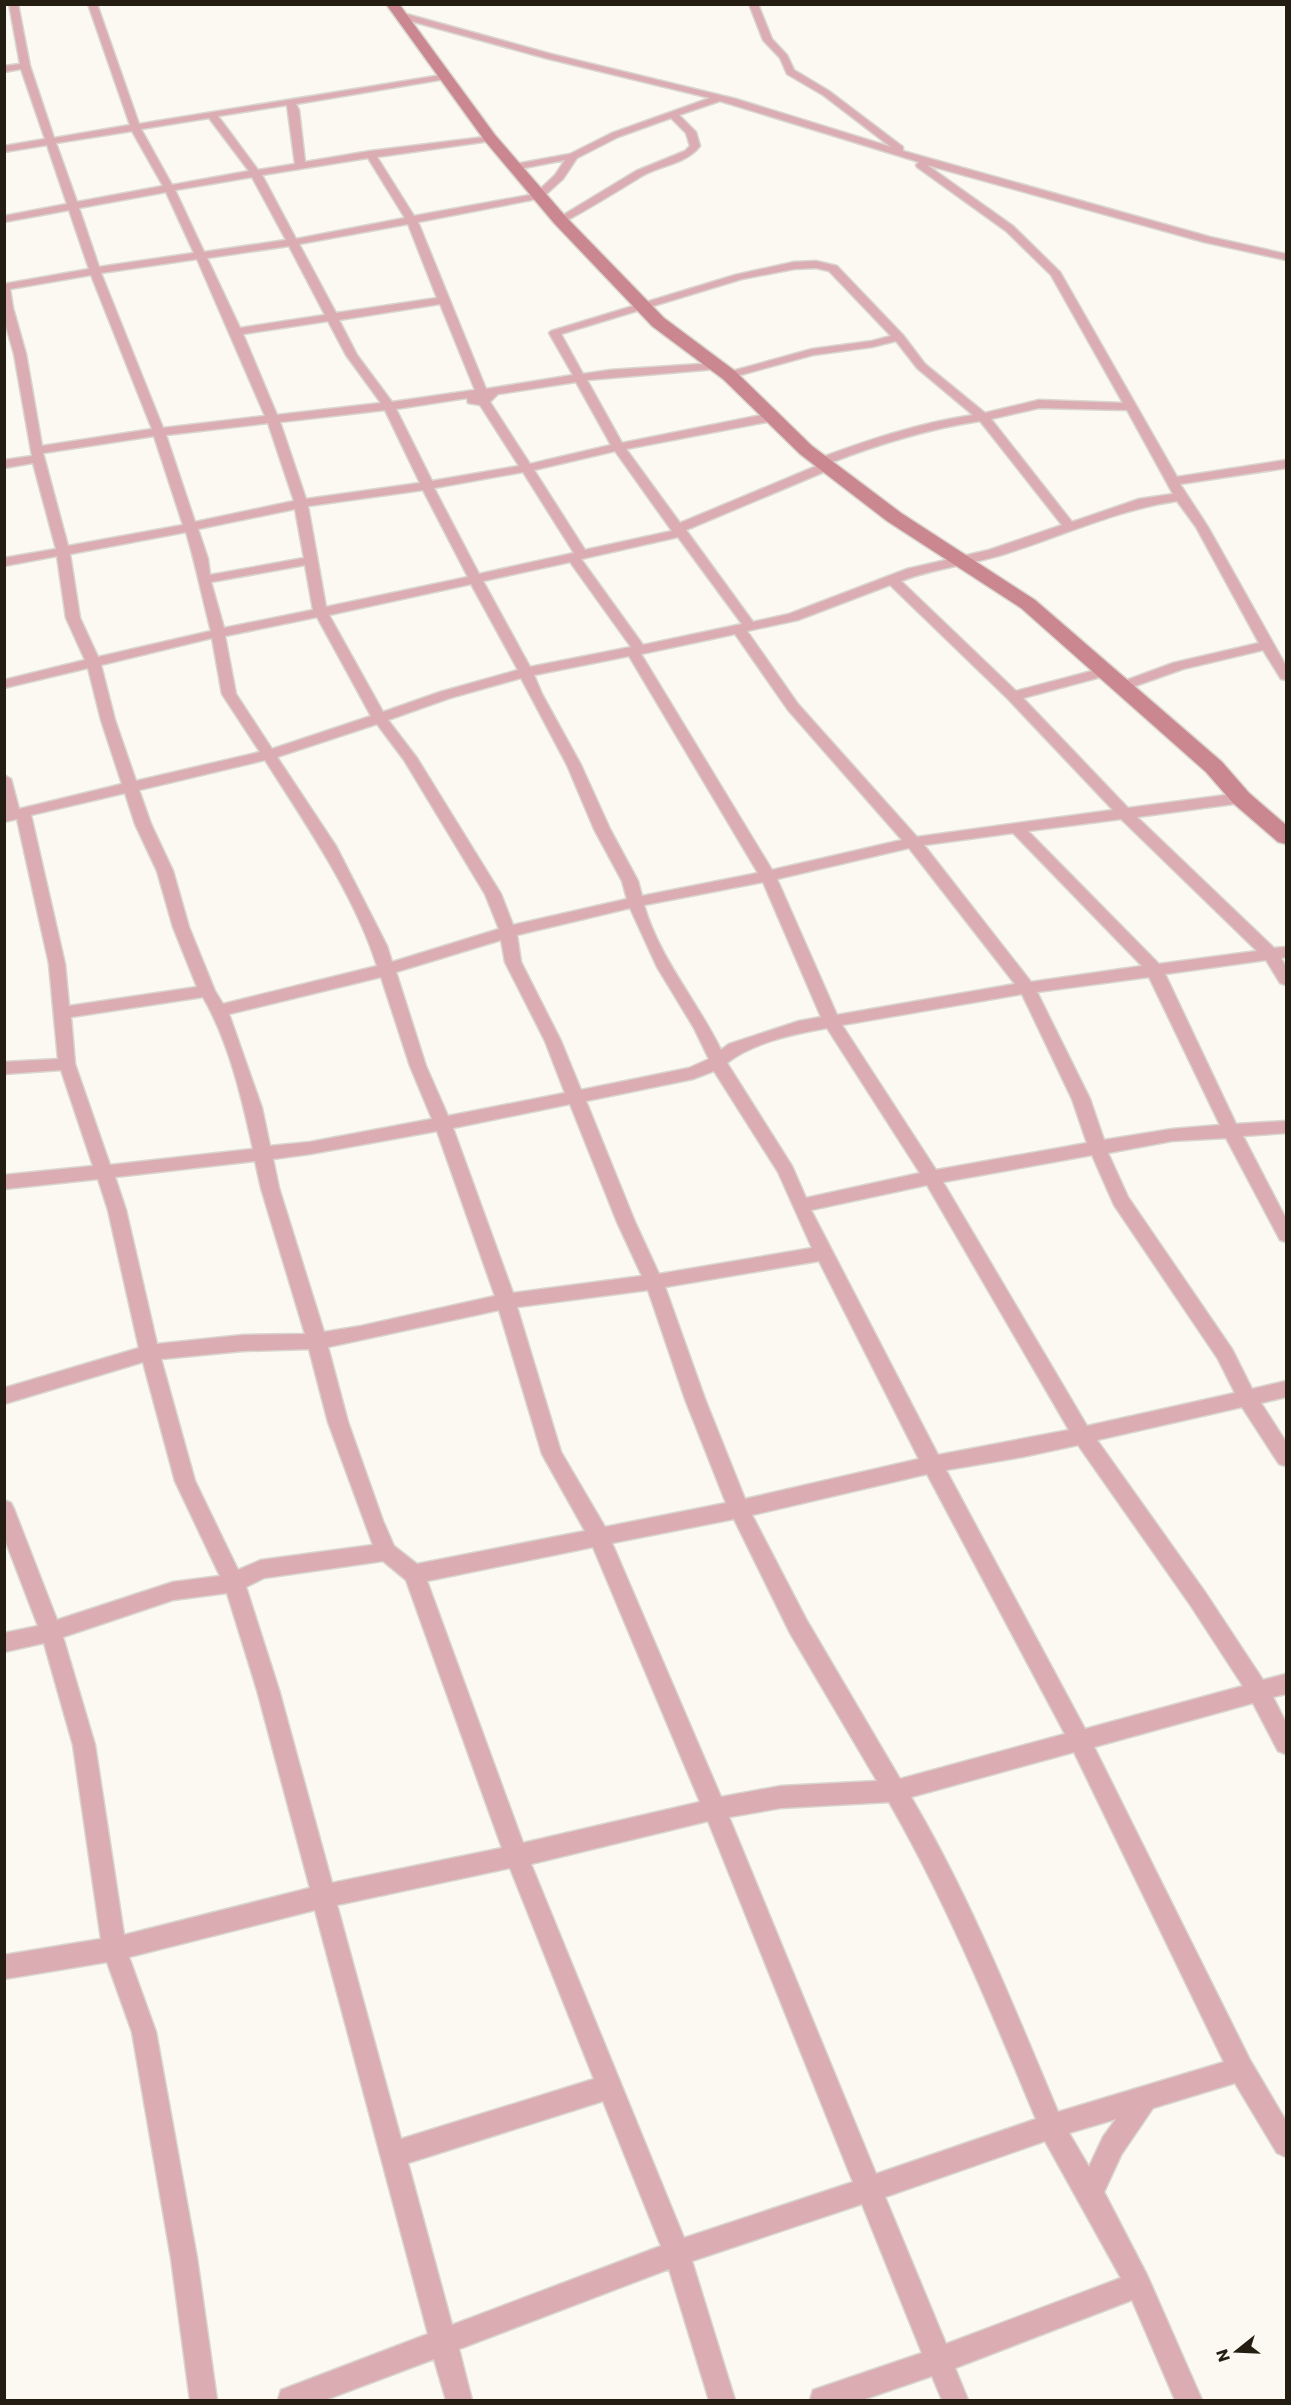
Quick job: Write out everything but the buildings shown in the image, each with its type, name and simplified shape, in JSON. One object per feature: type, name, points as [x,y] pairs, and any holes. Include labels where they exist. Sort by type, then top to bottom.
[{"type":"street","points":[[13,4],[25,66],[53,141],[95,271],[159,432],[201,559],[203,580],[218,633],[225,682],[229,694],[328,846],[379,946],[418,1066],[456,1157],[506,1301],[552,1454],[600,1538],[715,1809],[955,2400]]},
{"type":"street","points":[[92,4],[135,128],[169,188],[236,332],[283,444],[301,504],[320,612],[379,717],[410,758],[493,894],[508,932],[513,962],[554,1041],[626,1222],[654,1282],[694,1399],[739,1509],[798,1626],[931,1853],[1005,2015],[1051,2126],[1090,2193],[1138,2284],[1189,2400]]},
{"type":"street","points":[[753,4],[768,40],[784,57],[790,72],[826,93],[910,157],[975,201],[1035,249],[1056,274],[1173,481],[1179,497],[1195,516],[1266,645],[1287,676]]},
{"type":"street","points":[[395,10],[548,56],[719,98],[910,157],[1208,240],[1287,258]]},
{"type":"street","points":[[395,10],[490,138],[538,196],[658,322],[722,370],[824,464],[894,517],[1028,604],[1124,686],[1214,767],[1241,798],[1287,837]]},
{"type":"street","points":[[4,69],[25,66]]},
{"type":"street","points":[[4,149],[445,76]]},
{"type":"street","points":[[514,167],[573,156],[615,135],[719,98]]},
{"type":"street","points":[[290,101],[294,110],[300,165]]},
{"type":"street","points":[[211,114],[255,172],[352,355],[388,406],[421,469],[427,486],[574,765],[602,829],[630,880],[639,914],[665,967],[702,1027],[718,1062],[786,1171],[800,1206],[932,1464],[1080,1741],[1241,2069],[1286,2142]]},
{"type":"street","points":[[560,220],[612,192],[640,173],[689,153],[695,146],[694,138],[673,115]]},
{"type":"street","points":[[4,219],[255,172],[490,138]]},
{"type":"street","points":[[370,154],[412,221],[444,300],[487,395],[527,468],[768,876],[832,1023],[932,1177],[1083,1436],[1198,1599],[1258,1691],[1287,1744]]},
{"type":"street","points":[[573,156],[559,177],[538,196],[294,242],[95,271],[5,287],[7,308],[20,354],[37,454],[63,551],[74,618],[93,662],[108,720],[143,824],[165,871],[181,927],[207,991],[219,1011],[237,1058],[253,1108],[270,1188],[317,1341],[338,1422],[386,1552],[414,1574],[516,1856],[677,2253],[722,2400]]},
{"type":"street","points":[[1071,527],[983,417],[921,366],[899,337],[832,268],[817,264],[793,265],[706,285],[555,333],[618,447],[679,531],[745,629],[793,707],[913,842],[1027,988],[1081,1099],[1098,1149],[1120,1200],[1225,1354],[1247,1398],[1287,1458]]},
{"type":"street","points":[[236,332],[444,300]]},
{"type":"street","points":[[4,464],[37,454],[159,432],[487,395],[632,370],[722,370],[812,352],[872,344],[899,337]]},
{"type":"street","points":[[4,684],[218,633],[400,596],[679,531],[880,440],[941,423],[983,417],[1039,404],[1131,407]]},
{"type":"street","points":[[4,562],[301,504],[427,486],[527,468],[618,447],[772,417]]},
{"type":"street","points":[[1173,481],[1287,464]]},
{"type":"street","points":[[14,815],[270,755],[351,730],[379,717],[445,694],[526,672],[745,629],[833,603],[912,572],[964,561],[1143,502],[1179,497]]},
{"type":"street","points":[[203,580],[312,560]]},
{"type":"street","points":[[891,579],[1013,696],[1124,813],[1278,953],[1287,979]]},
{"type":"street","points":[[1124,686],[1178,666],[1266,645]]},
{"type":"street","points":[[1013,696],[1107,671]]},
{"type":"street","points":[[4,779],[57,964],[67,1064],[117,1210],[150,1352],[185,1481],[234,1583],[268,1690],[459,2400]]},
{"type":"street","points":[[219,1011],[386,970],[508,932],[913,842],[1241,798]]},
{"type":"street","points":[[1017,829],[1154,969],[1231,1131],[1287,1235]]},
{"type":"street","points":[[4,1182],[106,1173],[264,1154],[442,1123],[693,1073],[718,1062],[735,1048],[799,1027],[1027,988],[1278,953]]},
{"type":"street","points":[[62,1013],[207,991]]},
{"type":"street","points":[[4,1068],[67,1064]]},
{"type":"street","points":[[800,1206],[932,1177],[1172,1135],[1287,1127]]},
{"type":"street","points":[[4,1396],[150,1352],[243,1343],[317,1341],[361,1334],[506,1301],[654,1282],[824,1253]]},
{"type":"street","points":[[414,1574],[739,1509],[932,1464],[1083,1436],[1287,1389]]},
{"type":"street","points":[[4,1509],[51,1632],[84,1745],[114,1949],[133,1996],[144,2032],[184,2258],[203,2400]]},
{"type":"street","points":[[4,1643],[51,1632],[172,1591],[234,1583],[261,1569],[386,1552]]},
{"type":"street","points":[[4,1967],[114,1949],[324,1896],[516,1856],[715,1809],[782,1797],[896,1791],[1287,1684]]},
{"type":"street","points":[[291,2400],[677,2253],[1051,2126],[1241,2069]]},
{"type":"street","points":[[392,2155],[608,2087]]},
{"type":"street","points":[[1090,2193],[1112,2146],[1145,2097]]},
{"type":"street","points":[[823,2400],[1047,2322],[1138,2284]]}]
